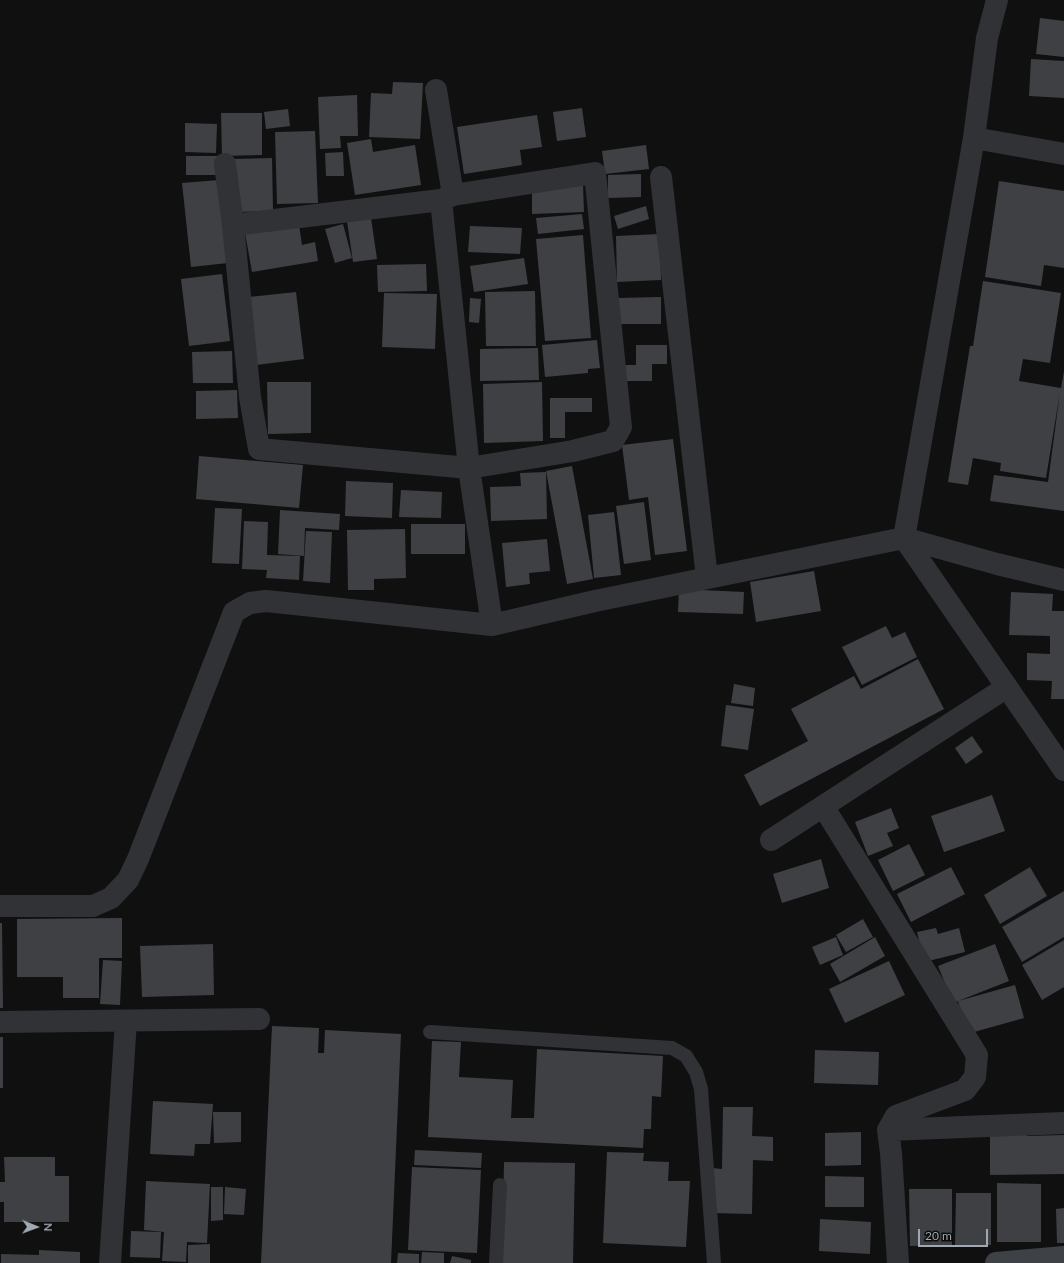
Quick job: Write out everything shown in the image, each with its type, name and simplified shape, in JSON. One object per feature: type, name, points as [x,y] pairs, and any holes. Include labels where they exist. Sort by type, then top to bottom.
[{"type":"street","points":[[997,0],[986,38],[974,138],[904,538],[1064,770]]},
{"type":"street","points":[[436,90],[447,197],[469,468],[492,625]]},
{"type":"street","points":[[974,138],[1064,154]]},
{"type":"street","points":[[225,164],[233,225],[250,397],[259,449],[469,468],[573,451],[613,441],[621,427],[595,173],[447,197],[233,225]]},
{"type":"street","points":[[661,177],[707,578]]},
{"type":"street","points":[[0,906],[93,906],[111,898],[128,880],[138,859],[234,612],[250,603],[266,601],[492,625],[595,600],[904,538],[997,564],[1064,580]]},
{"type":"street","points":[[771,840],[1007,687]]},
{"type":"street","points":[[823,806],[977,1054],[975,1077],[965,1090],[896,1116],[888,1130],[891,1153],[898,1263]]},
{"type":"street","points":[[0,1022],[259,1019]]},
{"type":"street","points":[[110,1263],[126,1021]]},
{"type":"street","points":[[888,1130],[1064,1123]]},
{"type":"street","points":[[996,1263],[1064,1257]]},
{"type":"lane","points":[[430,1032],[672,1048],[686,1056],[696,1072],[701,1089],[714,1263]]},
{"type":"lane","points":[[496,1263],[500,1185]]},
{"type":"building","points":[[1040,18],[1064,21],[1064,57],[1036,54]]},
{"type":"building","points":[[1031,59],[1064,61],[1064,98],[1029,96]]},
{"type":"building","points":[[393,82],[423,83],[420,139],[369,137],[371,93],[392,94]]},
{"type":"building","points":[[357,95],[358,136],[340,136],[341,148],[320,149],[318,97]]},
{"type":"building","points":[[582,108],[586,137],[557,141],[553,112]]},
{"type":"building","points":[[288,109],[290,126],[266,129],[264,112]]},
{"type":"building","points":[[221,113],[262,113],[262,155],[222,156]]},
{"type":"building","points":[[537,115],[542,147],[520,150],[522,165],[464,174],[457,127]]},
{"type":"building","points":[[185,123],[217,124],[216,153],[185,152]]},
{"type":"building","points":[[315,131],[318,203],[277,204],[275,132]]},
{"type":"building","points":[[371,139],[373,152],[415,145],[421,185],[355,195],[347,143]]},
{"type":"building","points":[[646,145],[649,169],[605,174],[602,151]]},
{"type":"building","points":[[343,152],[344,176],[326,176],[325,153]]},
{"type":"building","points":[[186,156],[218,156],[218,175],[186,175]]},
{"type":"building","points":[[272,158],[273,211],[235,212],[233,159]]},
{"type":"building","points":[[641,174],[641,197],[608,198],[608,175]]},
{"type":"building","points":[[219,180],[228,263],[191,267],[182,183]]},
{"type":"building","points":[[999,181],[1064,191],[1064,268],[1044,265],[1041,286],[985,277]]},
{"type":"building","points":[[583,185],[584,212],[532,214],[532,186]]},
{"type":"building","points":[[646,206],[649,219],[618,229],[614,216]]},
{"type":"building","points":[[370,211],[377,259],[353,262],[346,214]]},
{"type":"building","points":[[582,214],[584,229],[538,234],[536,218]]},
{"type":"building","points":[[343,224],[352,258],[335,263],[325,229]]},
{"type":"building","points":[[299,225],[302,245],[315,242],[318,261],[252,272],[245,233]]},
{"type":"building","points":[[470,226],[522,228],[520,254],[468,252]]},
{"type":"building","points":[[660,234],[661,280],[617,282],[616,236]]},
{"type":"building","points":[[583,235],[591,338],[545,341],[536,239]]},
{"type":"building","points":[[524,258],[528,284],[474,292],[470,266]]},
{"type":"building","points":[[426,264],[427,291],[378,292],[377,265]]},
{"type":"building","points":[[222,274],[230,341],[189,346],[181,279]]},
{"type":"building","points":[[983,281],[1061,293],[1050,363],[1023,359],[1019,381],[1061,388],[1064,371],[1064,511],[990,501],[994,475],[1048,482],[1060,392],[1046,478],[1000,471],[1001,463],[973,458],[968,485],[948,482],[970,346],[973,346]]},
{"type":"building","points":[[535,291],[536,346],[486,346],[485,292]]},
{"type":"building","points":[[296,292],[304,359],[256,365],[249,297]]},
{"type":"building","points":[[384,293],[437,294],[435,349],[382,347]]},
{"type":"building","points":[[661,297],[661,324],[619,324],[618,298]]},
{"type":"building","points":[[470,298],[481,299],[479,323],[469,322]]},
{"type":"building","points":[[597,340],[600,368],[588,369],[588,373],[545,377],[542,345]]},
{"type":"building","points":[[636,345],[667,345],[667,364],[652,364],[652,381],[621,381],[620,365],[636,365]]},
{"type":"building","points":[[538,348],[539,380],[480,381],[480,349]]},
{"type":"building","points":[[232,351],[233,383],[193,383],[192,352]]},
{"type":"building","points":[[267,382],[311,382],[311,433],[268,434]]},
{"type":"building","points":[[542,382],[543,441],[484,443],[483,384]]},
{"type":"building","points":[[237,390],[238,418],[196,419],[196,391]]},
{"type":"building","points":[[550,398],[592,398],[592,412],[565,412],[565,438],[550,438]]},
{"type":"building","points":[[673,439],[687,551],[655,555],[648,497],[629,500],[622,445]]},
{"type":"building","points":[[199,456],[303,465],[299,508],[196,499]]},
{"type":"building","points":[[572,466],[593,579],[567,584],[546,471]]},
{"type":"building","points":[[546,472],[547,519],[491,521],[490,487],[521,486],[520,473]]},
{"type":"building","points":[[346,481],[393,483],[392,518],[345,516]]},
{"type":"building","points":[[401,490],[442,492],[441,518],[399,517]]},
{"type":"building","points":[[644,502],[651,560],[624,564],[616,506]]},
{"type":"building","points":[[215,508],[242,509],[239,564],[212,563]]},
{"type":"building","points":[[280,510],[340,514],[339,530],[305,528],[304,556],[278,554]]},
{"type":"building","points":[[614,512],[621,575],[594,578],[588,515]]},
{"type":"building","points":[[244,521],[268,522],[267,555],[300,556],[299,580],[266,578],[267,570],[242,569]]},
{"type":"building","points":[[411,524],[465,524],[465,554],[411,554]]},
{"type":"building","points":[[405,529],[406,578],[374,579],[374,590],[348,590],[347,530]]},
{"type":"building","points":[[306,531],[332,532],[330,583],[303,581]]},
{"type":"building","points":[[547,539],[550,571],[529,573],[530,584],[506,587],[502,543]]},
{"type":"building","points":[[814,571],[821,611],[756,622],[750,582]]},
{"type":"building","points":[[679,589],[744,592],[743,614],[678,612]]},
{"type":"building","points":[[1011,592],[1053,594],[1052,611],[1064,611],[1064,699],[1051,699],[1052,681],[1027,680],[1027,653],[1050,654],[1050,636],[1009,635]]},
{"type":"building","points":[[886,626],[892,638],[905,632],[917,657],[862,685],[842,647]]},
{"type":"building","points":[[918,659],[944,709],[760,806],[744,775],[808,741],[791,709],[854,676],[861,689]]},
{"type":"building","points":[[734,684],[755,688],[753,706],[731,703]]},
{"type":"building","points":[[726,705],[754,709],[748,750],[721,746]]},
{"type":"building","points":[[972,736],[983,752],[966,764],[955,748]]},
{"type":"building","points":[[992,795],[1005,831],[944,852],[931,816]]},
{"type":"building","points":[[891,808],[899,828],[887,833],[893,846],[868,856],[855,822]]},
{"type":"building","points":[[909,844],[925,875],[893,891],[878,860]]},
{"type":"building","points":[[821,859],[829,888],[782,903],[773,874]]},
{"type":"building","points":[[951,867],[965,894],[911,922],[897,894]]},
{"type":"building","points":[[1030,867],[1047,896],[1000,924],[984,895]]},
{"type":"building","points":[[1064,891],[1064,937],[1022,962],[1002,927]]},
{"type":"building","points":[[122,918],[122,958],[99,958],[99,998],[63,998],[63,977],[17,977],[17,919]]},
{"type":"building","points":[[863,919],[873,937],[846,952],[836,935]]},
{"type":"building","points":[[0,923],[2,923],[3,1008],[0,1008]]},
{"type":"building","points":[[936,928],[938,934],[959,928],[965,952],[924,962],[917,932]]},
{"type":"building","points":[[836,937],[843,955],[820,965],[812,947]]},
{"type":"building","points":[[875,937],[885,956],[840,982],[830,964]]},
{"type":"building","points":[[1064,940],[1064,987],[1042,1000],[1022,965]]},
{"type":"building","points":[[213,944],[214,995],[142,997],[140,946]]},
{"type":"building","points":[[995,944],[1009,981],[953,1003],[938,966]]},
{"type":"building","points":[[103,960],[122,961],[120,1005],[100,1004]]},
{"type":"building","points":[[889,961],[905,995],[845,1023],[829,989]]},
{"type":"building","points":[[1015,985],[1024,1018],[967,1034],[958,1001]]},
{"type":"building","points":[[272,1026],[319,1028],[318,1053],[324,1053],[325,1030],[401,1034],[391,1263],[261,1263]]},
{"type":"building","points":[[0,1037],[3,1037],[3,1088],[0,1088]]},
{"type":"building","points":[[432,1041],[461,1042],[459,1077],[513,1080],[511,1118],[534,1118],[537,1049],[663,1056],[661,1097],[652,1096],[651,1129],[644,1129],[643,1148],[428,1137]]},
{"type":"building","points":[[815,1050],[879,1052],[878,1085],[814,1083]]},
{"type":"building","points":[[153,1101],[213,1104],[210,1144],[195,1144],[194,1156],[150,1154]]},
{"type":"building","points":[[723,1107],[753,1107],[752,1136],[773,1137],[773,1161],[753,1160],[752,1214],[712,1213],[712,1168],[722,1169]]},
{"type":"building","points":[[213,1112],[241,1112],[241,1142],[214,1143]]},
{"type":"building","points":[[861,1132],[861,1165],[825,1166],[825,1133]]},
{"type":"building","points":[[1026,1132],[1027,1136],[1064,1135],[1064,1174],[990,1175],[990,1133]]},
{"type":"building","points":[[415,1150],[482,1153],[481,1168],[414,1165]]},
{"type":"building","points":[[607,1152],[644,1153],[643,1161],[669,1162],[668,1181],[690,1181],[686,1247],[603,1243]]},
{"type":"building","points":[[4,1157],[55,1157],[55,1176],[69,1176],[69,1222],[4,1222],[4,1202],[0,1202],[0,1182],[5,1182]]},
{"type":"building","points":[[504,1162],[575,1163],[573,1263],[502,1263]]},
{"type":"building","points":[[412,1167],[481,1170],[477,1253],[408,1250]]},
{"type":"building","points":[[825,1176],[864,1177],[864,1207],[825,1207]]},
{"type":"building","points":[[146,1181],[210,1184],[207,1243],[187,1242],[186,1262],[162,1261],[164,1232],[144,1230]]},
{"type":"building","points":[[997,1183],[1041,1184],[1041,1242],[997,1242]]},
{"type":"building","points":[[211,1187],[223,1187],[223,1220],[211,1221]]},
{"type":"building","points":[[225,1187],[246,1189],[244,1215],[224,1214]]},
{"type":"building","points":[[909,1189],[952,1189],[952,1245],[910,1246]]},
{"type":"building","points":[[956,1193],[991,1193],[991,1245],[955,1245]]},
{"type":"building","points":[[1064,1208],[1064,1243],[1057,1243],[1056,1209]]},
{"type":"building","points":[[820,1219],[871,1222],[870,1254],[819,1251]]},
{"type":"building","points":[[131,1231],[161,1232],[160,1258],[130,1257]]},
{"type":"building","points":[[210,1244],[210,1263],[188,1263],[188,1245]]},
{"type":"building","points":[[39,1250],[80,1252],[80,1263],[1,1263],[1,1254],[39,1255]]},
{"type":"building","points":[[422,1252],[444,1253],[444,1263],[421,1263]]},
{"type":"building","points":[[398,1253],[419,1254],[419,1263],[397,1263]]},
{"type":"building","points":[[452,1256],[471,1260],[471,1263],[450,1263]]}]
